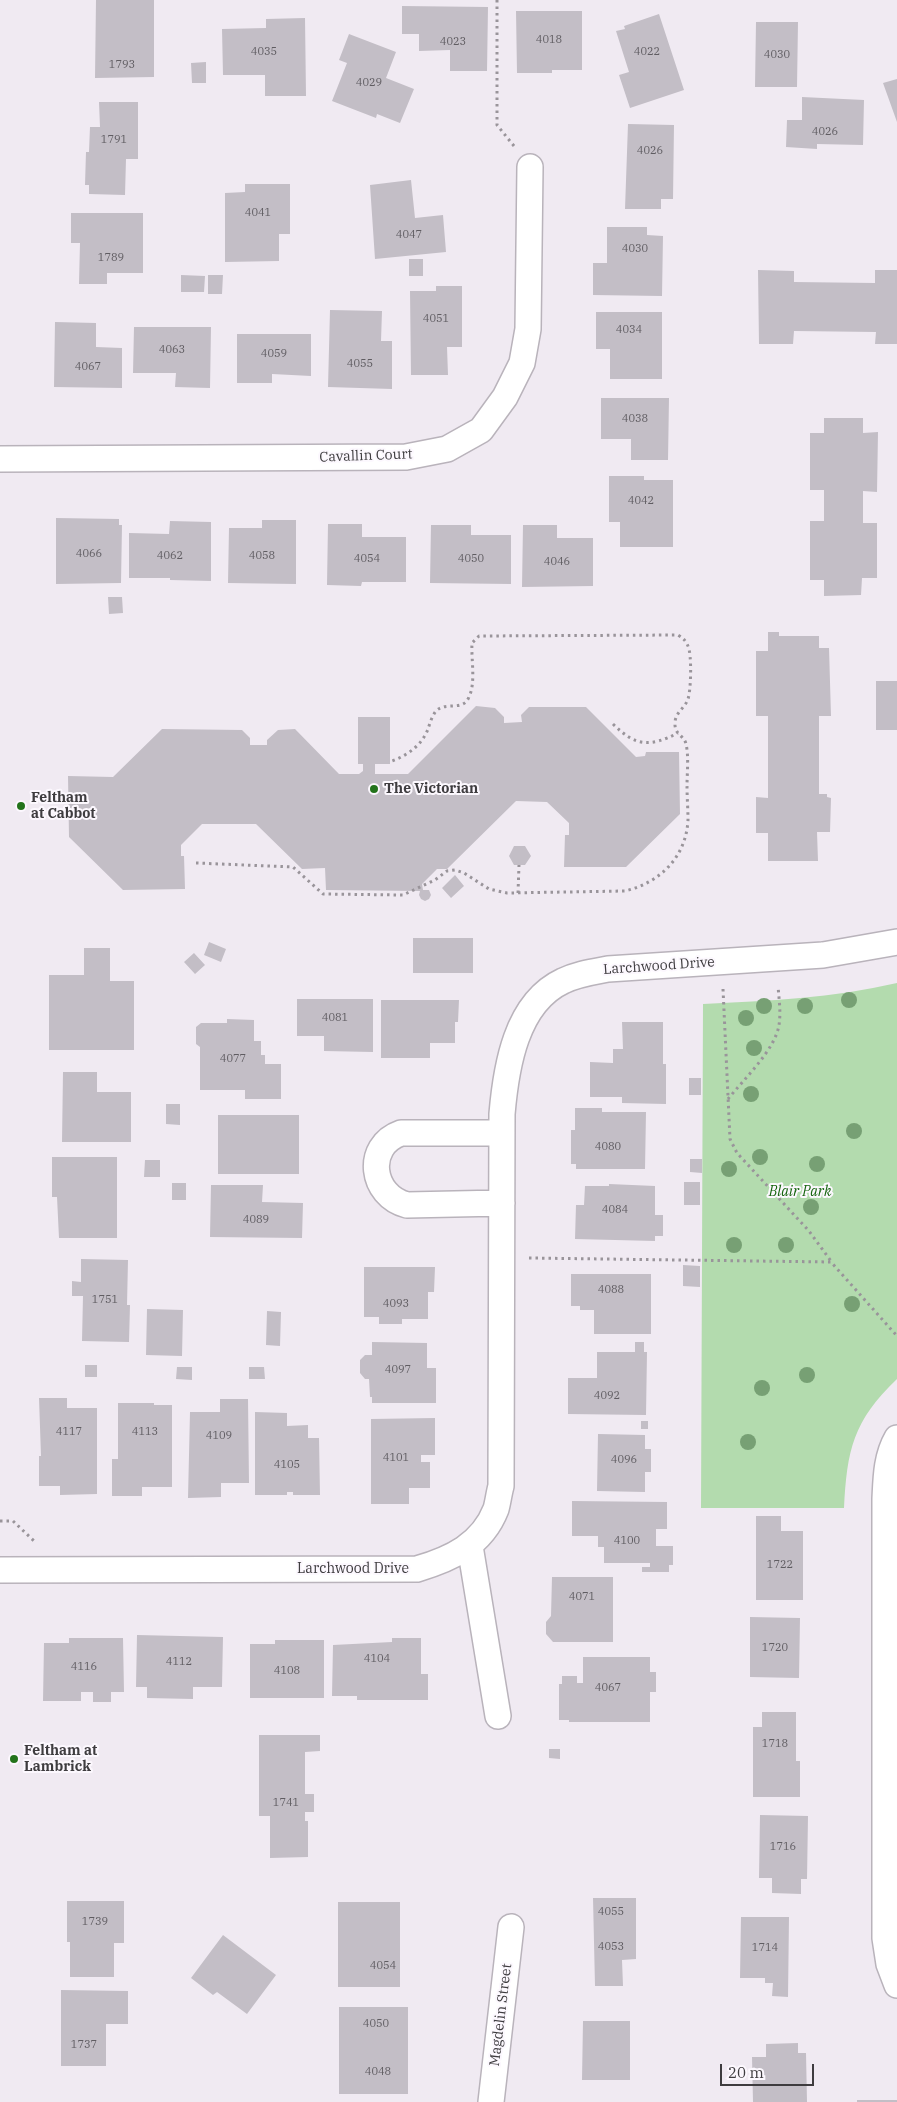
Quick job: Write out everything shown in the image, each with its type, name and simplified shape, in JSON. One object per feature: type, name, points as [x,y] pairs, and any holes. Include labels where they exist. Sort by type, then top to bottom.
[{"type":"street","name":"Cavallin Court","points":[[0,458],[406,457],[447,449],[481,430],[505,397],[522,363],[528,329],[530,167]]},
{"type":"street","name":"Larchwood Drive","points":[[0,1570],[417,1569],[446,1560],[470,1546],[496,1510],[501,1486],[501,1258],[504,1093],[512,1051],[526,1017],[534,1004],[551,988],[578,975],[614,968],[823,955],[897,942]]},
{"type":"street","points":[[502,1133],[401,1132],[387,1140],[379,1152],[376,1167],[377,1176],[386,1193],[407,1205],[502,1203]]},
{"type":"street","points":[[897,1438],[887,1466],[885,1500],[885,1938],[889,1964],[897,1985]]},
{"type":"street","points":[[470,1546],[498,1716]]},
{"type":"street","name":"Magdelin Street","points":[[491,2102],[511,1927]]},
{"type":"path","points":[[497,0],[497,125],[530,167]]},
{"type":"path","points":[[196,862],[293,867],[323,894],[403,895],[435,880],[447,872],[455,870],[464,872],[489,889],[498,892],[625,892],[639,888],[665,872],[681,848],[688,821],[686,744],[674,723],[676,715],[685,705],[689,696],[690,655],[688,644],[678,635],[484,636],[475,639],[472,643],[471,692],[466,702],[460,706],[445,706],[435,712],[421,742],[413,750],[392,761]]},
{"type":"path","points":[[613,724],[629,737],[640,742],[652,744],[678,733]]},
{"type":"path","points":[[518,893],[519,865]]},
{"type":"path","points":[[728,1099],[776,1038],[780,1016],[777,959]]},
{"type":"path","points":[[722,962],[730,1139],[737,1153],[809,1231],[831,1262],[897,1336]]},
{"type":"path","points":[[501,1258],[831,1262]]},
{"type":"path","points":[[0,1521],[13,1521],[25,1533]]},
{"type":"green space","name":"Blair Park","points":[[897,983],[897,1379],[882,1394],[871,1409],[855,1438],[847,1469],[844,1508],[701,1508],[703,1004],[825,995]]},
{"type":"building","points":[[96,0],[154,0],[154,77],[95,78]]},
{"type":"building","points":[[402,6],[488,7],[487,71],[450,71],[450,50],[419,51],[419,34],[402,34]]},
{"type":"building","points":[[516,11],[582,11],[582,70],[552,70],[552,73],[517,73]]},
{"type":"building","points":[[659,14],[684,90],[630,108],[619,75],[629,72],[616,31],[625,29],[624,26]]},
{"type":"building","points":[[305,18],[306,96],[265,96],[265,75],[223,75],[222,29],[266,28],[266,19]]},
{"type":"building","points":[[756,22],[798,22],[797,87],[755,87]]},
{"type":"building","points":[[349,34],[396,52],[386,78],[414,89],[400,123],[377,114],[376,118],[332,101],[347,63],[339,60]]},
{"type":"building","points":[[206,62],[206,83],[192,83],[191,63]]},
{"type":"building","points":[[897,79],[897,122],[883,83]]},
{"type":"building","points":[[802,97],[864,100],[863,145],[817,144],[817,149],[786,147],[787,120],[802,120]]},
{"type":"building","points":[[99,102],[138,102],[138,159],[126,159],[125,195],[89,194],[89,185],[85,185],[86,152],[89,152],[90,127],[100,127]]},
{"type":"building","points":[[628,124],[674,125],[673,199],[661,199],[661,209],[625,209]]},
{"type":"building","points":[[411,180],[415,218],[443,215],[446,252],[375,259],[370,185]]},
{"type":"building","points":[[245,184],[290,184],[290,234],[279,234],[279,261],[225,262],[225,193],[245,192]]},
{"type":"building","points":[[71,213],[143,213],[143,273],[107,273],[107,284],[79,284],[80,243],[71,243]]},
{"type":"building","points":[[607,227],[647,227],[647,235],[663,236],[662,296],[593,295],[593,263],[607,263]]},
{"type":"building","points":[[409,259],[423,259],[423,276],[409,276]]},
{"type":"building","points":[[758,270],[794,271],[794,282],[875,283],[875,270],[897,270],[897,344],[875,344],[876,332],[794,331],[793,344],[759,344]]},
{"type":"building","points":[[181,275],[205,276],[204,292],[181,292]]},
{"type":"building","points":[[208,275],[223,275],[222,294],[208,294]]},
{"type":"building","points":[[436,286],[462,286],[462,347],[447,347],[448,375],[411,375],[410,291],[436,291]]},
{"type":"building","points":[[330,310],[382,311],[381,341],[392,341],[392,389],[328,387]]},
{"type":"building","points":[[596,312],[662,312],[662,379],[610,379],[610,349],[596,349]]},
{"type":"building","points":[[55,322],[96,323],[96,347],[122,348],[122,388],[54,387]]},
{"type":"building","points":[[134,327],[211,327],[210,388],[175,387],[176,373],[133,373]]},
{"type":"building","points":[[237,334],[311,334],[311,376],[272,374],[272,383],[237,383]]},
{"type":"building","points":[[601,398],[669,398],[668,460],[631,460],[631,439],[601,439]]},
{"type":"building","points":[[824,418],[863,418],[863,433],[878,432],[877,492],[863,491],[863,523],[877,523],[877,578],[862,578],[861,595],[824,596],[824,580],[810,580],[810,521],[824,521],[824,490],[810,490],[810,433],[824,433]]},
{"type":"building","points":[[609,476],[644,476],[644,480],[673,480],[673,547],[620,547],[620,522],[609,522]]},
{"type":"building","points":[[56,518],[119,519],[119,525],[122,525],[121,583],[56,584]]},
{"type":"building","points":[[262,520],[296,520],[296,584],[228,583],[229,528],[262,528]]},
{"type":"building","points":[[170,521],[211,522],[211,581],[129,578],[129,533],[169,534]]},
{"type":"building","points":[[328,524],[362,524],[362,537],[406,537],[406,582],[362,582],[361,586],[327,585]]},
{"type":"building","points":[[431,525],[471,525],[471,535],[511,535],[511,584],[430,583]]},
{"type":"building","points":[[523,525],[557,525],[557,538],[593,538],[593,586],[522,587]]},
{"type":"building","points":[[108,597],[122,597],[123,613],[109,614]]},
{"type":"building","points":[[768,632],[779,632],[779,636],[819,636],[819,648],[829,648],[831,716],[819,716],[819,794],[827,794],[827,797],[831,798],[830,832],[817,832],[818,861],[768,861],[768,833],[756,833],[756,797],[768,798],[768,716],[756,716],[756,651],[768,651]]},
{"type":"building","points":[[876,681],[897,681],[897,730],[876,730]]},
{"type":"building","name":"The Victorian","points":[[476,706],[495,708],[504,717],[504,723],[522,722],[521,715],[529,707],[586,707],[636,757],[645,756],[646,752],[679,752],[680,814],[626,867],[564,867],[565,835],[569,835],[569,823],[547,802],[516,801],[447,869],[437,869],[422,884],[423,890],[429,890],[431,895],[425,901],[419,895],[420,891],[326,890],[325,868],[302,869],[256,824],[202,824],[181,845],[181,856],[184,856],[185,889],[123,890],[69,837],[68,776],[113,777],[162,729],[242,730],[250,738],[250,745],[267,745],[267,740],[278,730],[295,729],[339,774],[359,774],[363,771],[363,764],[358,764],[358,717],[390,717],[390,764],[375,764],[375,774],[408,774]]},
{"type":"building","points":[[514,846],[525,846],[531,856],[525,865],[514,865],[509,856]]},
{"type":"building","points":[[455,875],[464,886],[451,898],[442,888]]},
{"type":"building","points":[[413,938],[473,938],[473,973],[413,973]]},
{"type":"building","points":[[209,942],[226,949],[221,962],[204,955]]},
{"type":"building","points":[[84,948],[110,948],[110,981],[134,981],[134,1050],[49,1050],[49,975],[84,975]]},
{"type":"building","points":[[194,953],[205,965],[195,974],[184,962]]},
{"type":"building","points":[[297,999],[373,999],[373,1052],[324,1051],[324,1036],[297,1036]]},
{"type":"building","points":[[381,1000],[459,1000],[458,1022],[455,1022],[455,1043],[430,1043],[430,1058],[381,1058]]},
{"type":"building","points":[[227,1019],[254,1020],[254,1041],[261,1041],[261,1055],[265,1055],[265,1064],[281,1064],[281,1099],[245,1099],[245,1090],[200,1090],[200,1047],[196,1044],[196,1027],[201,1023],[227,1023]]},
{"type":"building","points":[[622,1022],[663,1022],[663,1064],[666,1064],[666,1104],[622,1103],[622,1097],[590,1097],[590,1062],[613,1063],[613,1049],[623,1049]]},
{"type":"building","points":[[63,1072],[97,1072],[97,1092],[131,1092],[131,1142],[62,1142]]},
{"type":"building","points":[[689,1078],[701,1078],[701,1095],[689,1095]]},
{"type":"building","points":[[166,1104],[180,1104],[180,1125],[166,1124]]},
{"type":"building","points":[[575,1108],[602,1108],[602,1112],[646,1112],[645,1169],[576,1169],[576,1164],[571,1164],[571,1130],[575,1130]]},
{"type":"building","points":[[218,1115],[299,1115],[299,1174],[218,1174]]},
{"type":"building","points":[[52,1157],[117,1157],[117,1238],[59,1238],[57,1197],[52,1197]]},
{"type":"building","points":[[690,1159],[702,1159],[702,1173],[690,1172]]},
{"type":"building","points":[[145,1160],[160,1160],[160,1177],[144,1177]]},
{"type":"building","points":[[684,1182],[700,1182],[700,1205],[684,1205]]},
{"type":"building","points":[[172,1183],[186,1183],[186,1200],[172,1200]]},
{"type":"building","points":[[609,1184],[655,1186],[655,1215],[663,1215],[663,1236],[655,1236],[655,1241],[575,1239],[576,1205],[584,1205],[585,1186],[609,1186]]},
{"type":"building","points":[[211,1185],[263,1185],[262,1202],[303,1203],[302,1238],[210,1237]]},
{"type":"building","points":[[81,1259],[128,1260],[127,1305],[130,1305],[129,1342],[82,1341],[83,1296],[72,1296],[72,1281],[81,1282]]},
{"type":"building","points":[[683,1265],[700,1266],[700,1287],[683,1286]]},
{"type":"building","points":[[364,1267],[435,1267],[434,1292],[428,1292],[428,1319],[402,1319],[402,1324],[379,1324],[379,1317],[364,1317]]},
{"type":"building","points":[[571,1274],[651,1274],[651,1334],[594,1334],[594,1310],[580,1310],[580,1306],[571,1306]]},
{"type":"building","points":[[147,1309],[183,1310],[182,1356],[146,1355]]},
{"type":"building","points":[[267,1311],[281,1312],[280,1346],[266,1345]]},
{"type":"building","points":[[372,1342],[427,1343],[427,1368],[436,1368],[436,1403],[372,1403],[369,1379],[365,1379],[360,1373],[360,1360],[365,1355],[372,1355]]},
{"type":"building","points":[[635,1342],[644,1342],[644,1352],[647,1352],[646,1415],[568,1414],[568,1378],[597,1378],[597,1352],[635,1352]]},
{"type":"building","points":[[85,1365],[97,1365],[97,1377],[85,1377]]},
{"type":"building","points":[[177,1367],[192,1367],[192,1380],[176,1379]]},
{"type":"building","points":[[249,1367],[264,1367],[265,1379],[249,1379]]},
{"type":"building","points":[[39,1398],[67,1398],[67,1408],[97,1408],[97,1494],[60,1495],[60,1486],[39,1486],[39,1456],[41,1456]]},
{"type":"building","points":[[220,1399],[248,1399],[249,1483],[221,1483],[221,1497],[188,1498],[190,1412],[220,1412]]},
{"type":"building","points":[[118,1403],[172,1405],[172,1487],[142,1487],[142,1496],[112,1496],[112,1459],[118,1459]]},
{"type":"building","points":[[255,1412],[287,1413],[287,1426],[308,1425],[308,1438],[319,1438],[320,1495],[293,1495],[293,1492],[287,1492],[287,1495],[255,1495]]},
{"type":"building","points":[[435,1418],[435,1455],[421,1455],[421,1462],[430,1462],[430,1488],[409,1488],[409,1504],[371,1504],[371,1419]]},
{"type":"building","points":[[641,1421],[648,1421],[648,1429],[641,1429]]},
{"type":"building","points":[[598,1434],[645,1435],[645,1449],[651,1449],[651,1472],[645,1472],[645,1492],[597,1491]]},
{"type":"building","points":[[572,1501],[667,1502],[667,1529],[656,1529],[656,1546],[673,1546],[673,1565],[669,1565],[669,1572],[642,1572],[642,1567],[650,1567],[650,1563],[604,1563],[604,1547],[598,1547],[598,1536],[572,1536]]},
{"type":"building","points":[[756,1516],[781,1516],[781,1531],[803,1531],[803,1600],[756,1600]]},
{"type":"building","points":[[552,1577],[613,1577],[613,1642],[553,1642],[546,1634],[546,1622],[551,1616]]},
{"type":"building","points":[[750,1617],[800,1618],[799,1678],[750,1677]]},
{"type":"building","points":[[137,1635],[223,1637],[222,1687],[193,1687],[193,1699],[147,1698],[147,1687],[136,1687]]},
{"type":"building","points":[[69,1638],[123,1638],[124,1692],[111,1692],[111,1702],[93,1702],[93,1692],[81,1692],[81,1701],[43,1701],[44,1643],[69,1643]]},
{"type":"building","points":[[392,1638],[421,1638],[421,1674],[428,1674],[428,1700],[357,1700],[357,1696],[332,1696],[333,1645],[392,1642]]},
{"type":"building","points":[[275,1640],[324,1640],[324,1698],[250,1698],[250,1644],[275,1644]]},
{"type":"building","points":[[583,1657],[650,1657],[650,1672],[656,1672],[656,1692],[650,1692],[650,1722],[569,1722],[569,1720],[559,1720],[559,1684],[562,1684],[562,1676],[577,1676],[577,1683],[583,1683]]},
{"type":"building","points":[[762,1712],[796,1712],[796,1761],[800,1761],[800,1797],[753,1797],[753,1727],[762,1727]]},
{"type":"building","points":[[259,1735],[320,1735],[320,1751],[305,1752],[305,1794],[314,1794],[314,1812],[305,1812],[305,1821],[308,1821],[308,1857],[270,1858],[270,1816],[259,1816]]},
{"type":"building","points":[[549,1749],[560,1749],[560,1759],[549,1758]]},
{"type":"building","points":[[760,1815],[808,1816],[807,1879],[801,1879],[801,1894],[772,1893],[772,1878],[759,1878]]},
{"type":"building","points":[[593,1898],[636,1898],[636,1959],[622,1960],[623,1986],[595,1986]]},
{"type":"building","points":[[67,1901],[124,1901],[124,1943],[114,1943],[114,1977],[70,1977],[70,1942],[67,1942]]},
{"type":"building","points":[[338,1902],[400,1902],[400,1987],[338,1987]]},
{"type":"building","points":[[741,1917],[789,1917],[788,1997],[772,1996],[773,1983],[765,1983],[765,1978],[740,1978]]},
{"type":"building","points":[[223,1935],[276,1975],[247,2014],[217,1992],[213,1995],[191,1978]]},
{"type":"building","points":[[61,1990],[128,1991],[128,2024],[106,2024],[106,2066],[61,2066]]},
{"type":"building","points":[[339,2007],[408,2007],[408,2094],[339,2094]]},
{"type":"building","points":[[583,2021],[630,2021],[630,2080],[582,2080]]},
{"type":"building","points":[[798,2043],[798,2053],[806,2053],[807,2102],[753,2102],[752,2057],[766,2057],[766,2044]]},
{"type":"building","points":[[857,2100],[897,2100],[897,2102],[857,2102]]},
{"type":"place","name":"The Victorian","points":[[374,789]]},
{"type":"place","name":"Feltham at Cabbot","points":[[21,806]]},
{"type":"place","name":"Feltham at Lambrick","points":[[14,1759]]}]
